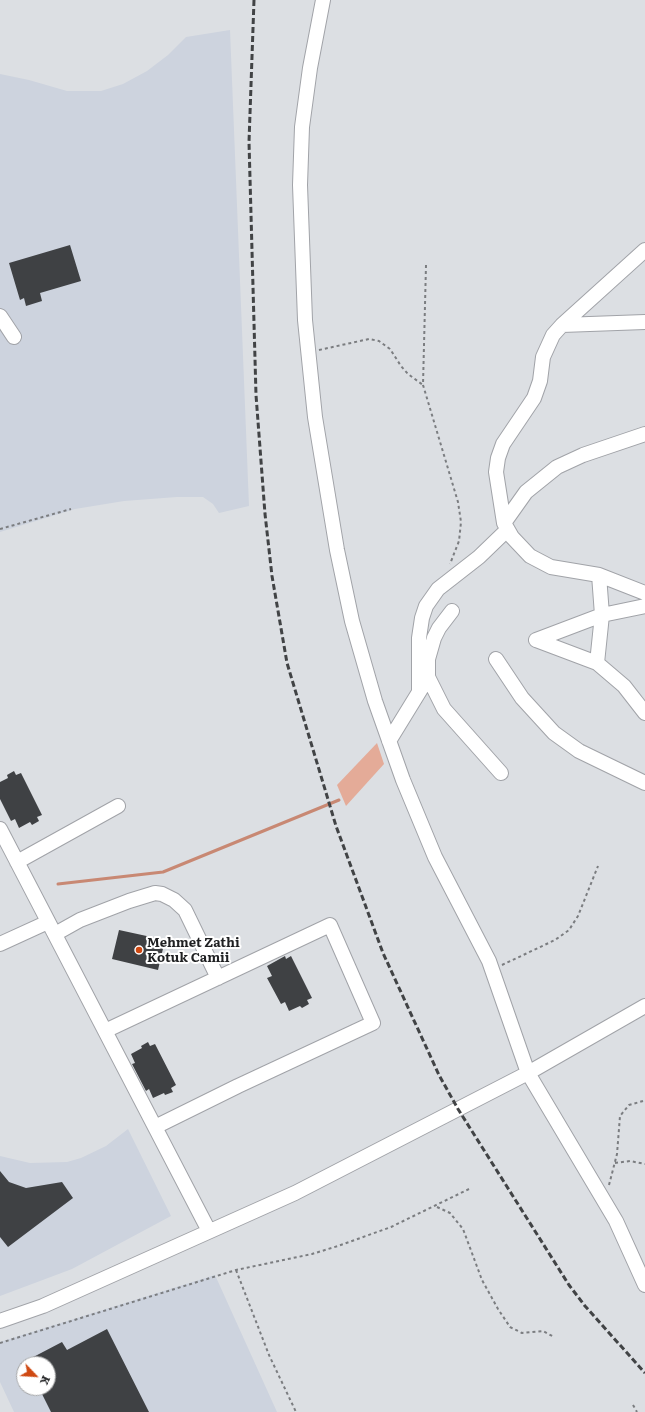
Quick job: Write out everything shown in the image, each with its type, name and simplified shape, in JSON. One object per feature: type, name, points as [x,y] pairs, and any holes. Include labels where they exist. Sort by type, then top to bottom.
[{"type":"street","points":[[323,0],[306,98],[301,156],[301,230],[307,355],[315,417],[344,586],[363,661],[389,741],[436,857],[492,970],[528,1073],[603,1199],[628,1246],[645,1285]]},
{"type":"street","points":[[645,250],[562,325],[553,335],[546,349],[540,381],[534,398],[503,444],[498,458],[496,482],[506,526],[517,544],[538,561],[557,568],[573,569],[599,575],[645,593]]},
{"type":"street","points":[[0,316],[14,337]]},
{"type":"street","points":[[562,325],[645,322]]},
{"type":"street","points":[[419,692],[419,638],[422,618],[426,606],[438,589],[479,557],[506,526],[526,492],[556,467],[583,455],[645,434]]},
{"type":"street","points":[[597,663],[602,615],[599,575]]},
{"type":"street","points":[[645,606],[602,615],[536,640],[597,663],[624,686],[645,713]]},
{"type":"street","points":[[452,611],[439,628],[434,638],[428,658],[428,677],[444,709],[501,773]]},
{"type":"street","points":[[496,659],[522,698],[554,733],[579,751],[645,783]]},
{"type":"street","points":[[389,741],[428,677]]},
{"type":"street","points":[[17,862],[118,806]]},
{"type":"street","points":[[0,829],[209,1231]]},
{"type":"street","points":[[55,934],[80,920],[129,901],[155,893],[162,894],[174,900],[185,910],[218,978]]},
{"type":"street","points":[[0,944],[48,922]]},
{"type":"street","points":[[105,1031],[330,925],[373,1023],[238,1086],[155,1127]]},
{"type":"street","points":[[0,1321],[43,1306],[294,1192],[528,1073],[645,1006]]},
{"type":"path","points":[[426,265],[423,386],[460,512],[459,541],[448,568]]},
{"type":"path","points":[[317,350],[369,339],[379,341],[390,348],[395,358],[408,374],[423,386]]},
{"type":"path","points":[[0,529],[71,509]]},
{"type":"path","points":[[492,970],[555,940],[569,930],[578,916],[598,866]]},
{"type":"path","points":[[603,1199],[615,1163],[620,1116],[629,1105],[643,1101]]},
{"type":"path","points":[[615,1163],[630,1161],[645,1164]]},
{"type":"path","points":[[0,1343],[236,1270],[312,1254],[338,1246],[391,1227],[436,1207],[469,1190]]},
{"type":"path","points":[[436,1207],[450,1213],[464,1229],[482,1280],[510,1327],[522,1333],[543,1330],[554,1337]]},
{"type":"path","points":[[236,1270],[269,1355],[296,1412]]},
{"type":"path","points":[[633,1405],[637,1412]]},
{"type":"shaded area","points":[[230,30],[249,506],[219,513],[213,504],[203,497],[177,497],[124,501],[75,509],[0,532],[0,74],[29,80],[67,91],[101,91],[123,84],[147,71],[168,55],[186,37]]},
{"type":"shaded area","points":[[377,743],[384,764],[346,806],[337,785]]},
{"type":"shaded area","points":[[128,1129],[171,1216],[72,1269],[0,1296],[0,1156],[30,1163],[67,1162],[81,1158],[106,1146]]},
{"type":"shaded area","points":[[215,1275],[277,1412],[14,1412],[0,1382],[0,1342]]},
{"type":"building","points":[[70,245],[81,281],[40,293],[42,301],[26,306],[24,298],[20,300],[9,263]]},
{"type":"building","points":[[14,771],[16,775],[21,773],[42,815],[37,817],[39,821],[32,825],[30,822],[19,828],[15,819],[11,821],[0,799],[0,782],[8,778],[7,775]]},
{"type":"building","name":"Mehmet Zathi Kotuk Camii","points":[[119,930],[165,940],[158,970],[112,959]]},
{"type":"building","points":[[285,956],[286,959],[291,956],[312,998],[307,1000],[309,1004],[302,1008],[300,1006],[289,1011],[285,1002],[281,1004],[267,978],[272,976],[267,966]]},
{"type":"building","points":[[148,1042],[150,1046],[155,1044],[176,1085],[171,1088],[173,1092],[165,1095],[164,1093],[153,1098],[149,1089],[146,1091],[132,1064],[135,1063],[131,1054],[142,1048],[141,1046]]},
{"type":"building","points":[[0,1171],[9,1182],[26,1188],[62,1182],[73,1198],[8,1247],[0,1237]]},
{"type":"building","points":[[107,1329],[149,1412],[51,1412],[43,1396],[56,1396],[56,1356],[35,1356],[62,1342],[67,1350]]},
{"type":"waterway","points":[[58,884],[163,872],[339,800]]},
{"type":"railway","points":[[254,0],[249,142],[256,395],[265,514],[272,576],[287,663],[336,826],[383,953],[439,1075],[458,1109],[569,1285],[585,1306],[645,1373]]},
{"type":"place","name":"Mehmet Zathi Kotuk Camii","points":[[139,950]]}]
